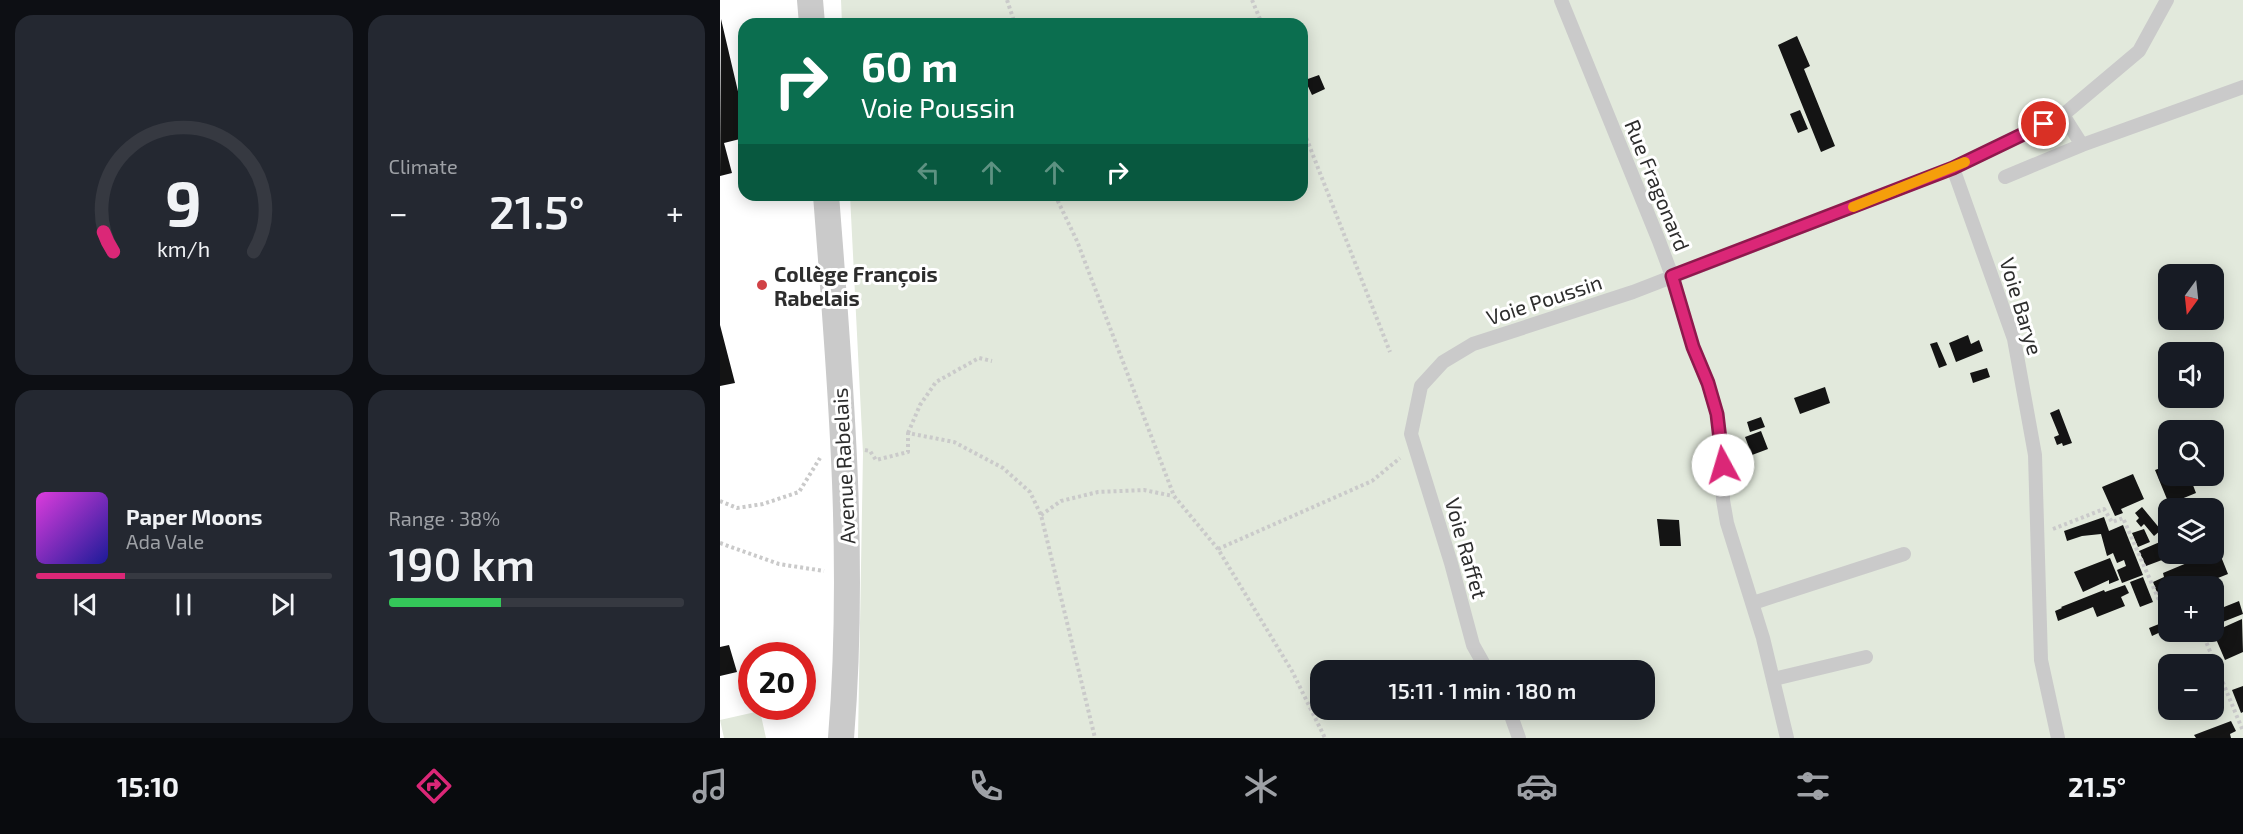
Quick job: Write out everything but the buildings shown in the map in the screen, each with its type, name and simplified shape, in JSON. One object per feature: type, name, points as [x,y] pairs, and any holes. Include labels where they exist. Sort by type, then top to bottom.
[{"type":"street","points":[[810,0],[812,18]]},
{"type":"street","name":"Avenue Rabelais","points":[[826,201],[843,451],[848,570],[846,672],[841,738]]},
{"type":"lane","name":"Rue Fragonard","points":[[1561,0],[1672,276],[1693,347],[1708,383],[1717,414],[1723,465],[1723,500],[1727,523],[1753,603],[1774,679],[1787,738]]},
{"type":"lane","points":[[1953,168],[2063,116],[2139,51],[2167,0]]},
{"type":"lane","points":[[2005,177],[2082,145],[2243,87]]},
{"type":"lane","points":[[2063,116],[2082,145]]},
{"type":"lane","name":"Voie Poussin","points":[[1411,434],[1421,386],[1443,362],[1473,344],[1633,292],[1953,168]]},
{"type":"lane","name":"Voie Barye","points":[[1953,168],[2014,339],[2035,454],[2041,660],[2058,738]]},
{"type":"lane","name":"Voie Raffet","points":[[1411,434],[1451,563],[1473,645],[1481,660]]},
{"type":"lane","points":[[1753,603],[1904,554]]},
{"type":"lane","points":[[1774,679],[1866,657]]},
{"type":"lane","points":[[1513,720],[1519,738]]},
{"type":"path","points":[[1007,0],[1013,18]]},
{"type":"path","points":[[1252,0],[1260,18]]},
{"type":"path","points":[[1308,143],[1390,352]]},
{"type":"path","points":[[1058,201],[1077,241],[1174,496],[1218,549],[1292,671],[1325,738]]},
{"type":"path","points":[[720,501],[737,508],[763,504],[799,492],[826,450],[870,451],[876,460],[908,452],[908,433],[920,405],[936,382],[979,358],[992,361]]},
{"type":"path","points":[[908,433],[954,442],[1003,468],[1030,492],[1041,515],[1095,738]]},
{"type":"path","points":[[1218,549],[1372,481],[1408,450],[1411,434]]},
{"type":"path","points":[[1041,515],[1061,501],[1098,492],[1144,490],[1174,496]]},
{"type":"path","points":[[2038,535],[2104,509],[2112,522],[2123,518],[2158,598]]},
{"type":"path","points":[[720,543],[779,564],[827,572],[848,570]]},
{"type":"path","points":[[2206,642],[2243,730]]},
{"type":"shaded area","points":[[841,0],[2243,0],[2243,738],[858,738],[863,453],[850,201],[1308,201],[1308,18],[842,18]]},
{"type":"shaded area","points":[[738,716],[738,720],[762,720],[766,738],[724,738],[720,720]]},
{"type":"slow traffic","points":[[1853,207],[1965,162]]},
{"type":"place","name":"Collège François Rabelais","points":[[762,285]]},
{"type":"route","points":[[1723,465],[1717,414],[1708,383],[1693,347],[1672,276],[1953,168],[2044,124]]}]
